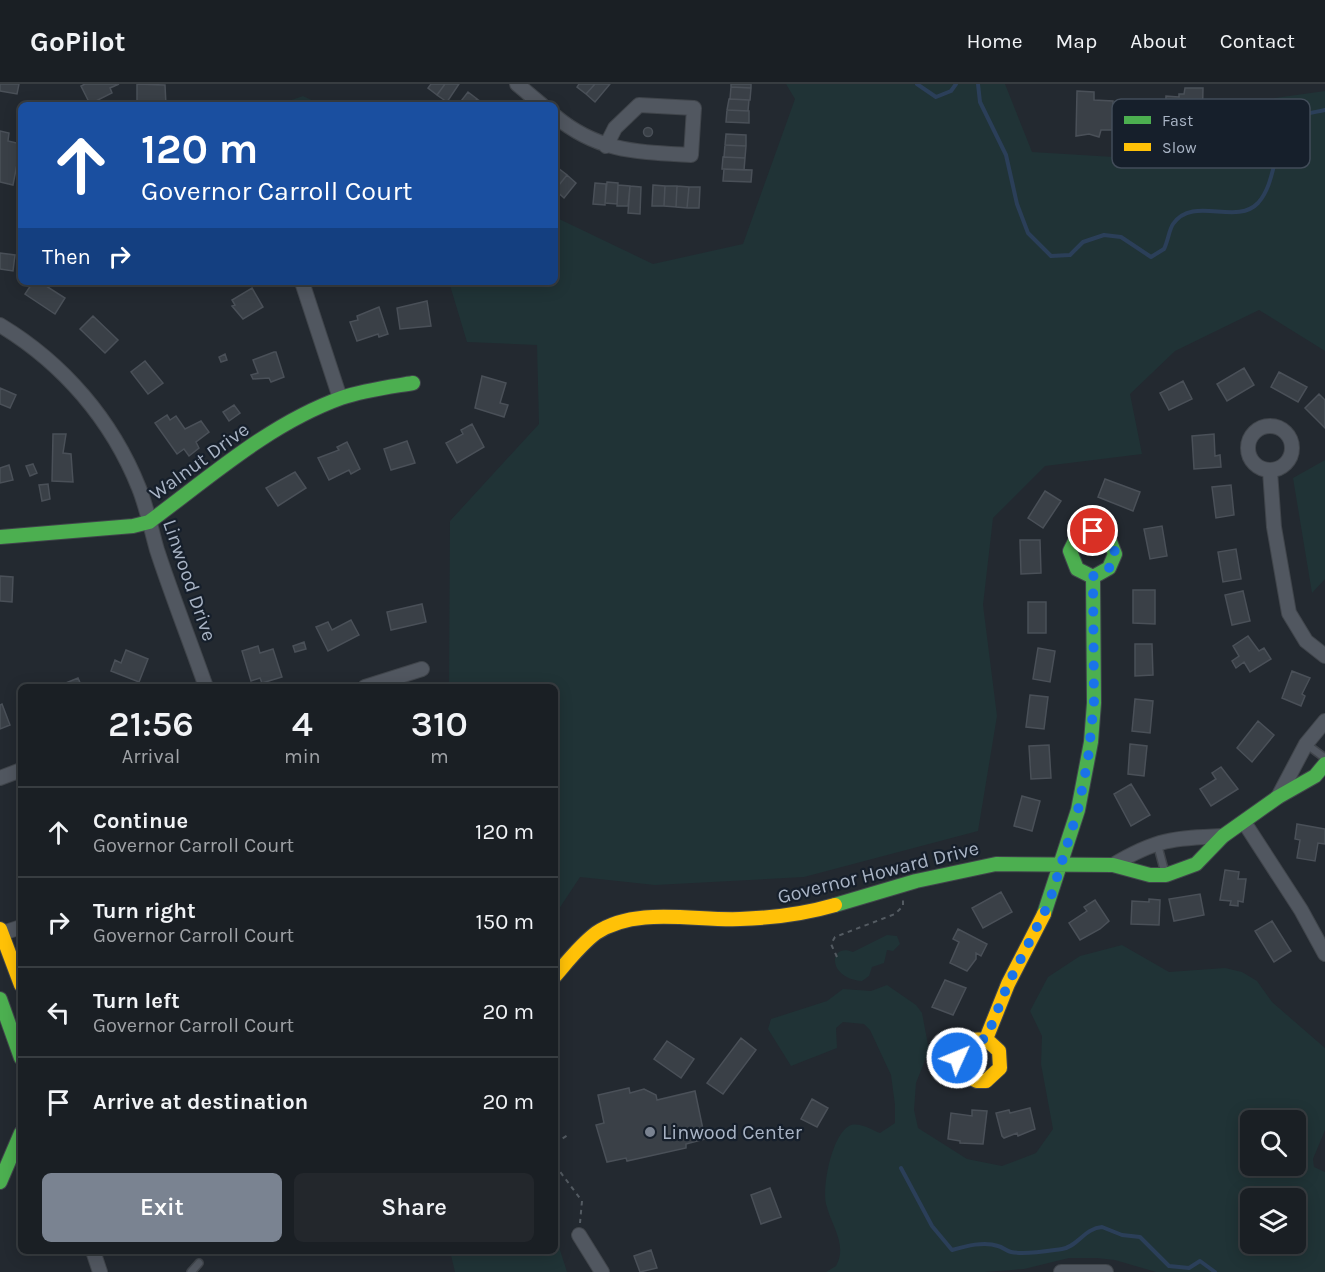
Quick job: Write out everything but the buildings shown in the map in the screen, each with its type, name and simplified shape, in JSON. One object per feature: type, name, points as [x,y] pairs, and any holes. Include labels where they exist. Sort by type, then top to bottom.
[{"type":"street","points":[[517,84],[538,102]]},
{"type":"street","points":[[558,118],[569,127],[606,146],[625,151],[691,155],[694,108],[639,105],[615,128],[606,146]]},
{"type":"street","points":[[303,285],[340,398]]},
{"type":"street","name":"Linwood Drive","points":[[0,325],[43,356],[94,406],[131,468],[205,684]]},
{"type":"street","name":"Walnut Drive","points":[[0,537],[133,526],[149,522],[259,442],[340,398],[412,383]]},
{"type":"street","points":[[1270,471],[1274,527],[1289,613],[1306,641],[1325,656]]},
{"type":"street","points":[[986,1039],[1008,984],[1049,903],[1078,810],[1091,742],[1094,703],[1093,576]]},
{"type":"street","points":[[374,684],[422,669]]},
{"type":"street","name":"Governor Howard Drive","points":[[1278,798],[1306,744],[1325,721]]},
{"type":"street","name":"Governor Howard Drive","points":[[558,973],[581,946],[598,932],[616,923],[637,918],[662,916],[777,918],[809,913],[956,870],[996,864],[1113,865],[1150,875],[1166,875],[1196,864],[1223,836],[1315,776],[1325,764]]},
{"type":"street","points":[[0,778],[18,771]]},
{"type":"street","points":[[1244,822],[1301,910],[1325,954]]},
{"type":"street","name":"Governor Howard Drive","points":[[1113,865],[1157,843],[1180,837],[1223,836]]},
{"type":"street","points":[[18,928],[1,932],[18,977]]},
{"type":"street","points":[[0,999],[18,1050]]},
{"type":"street","points":[[0,1183],[18,1140]]},
{"type":"street","points":[[0,1183],[11,1165],[18,1159]]},
{"type":"street","points":[[579,1235],[602,1272]]},
{"type":"street","points":[[94,1254],[100,1272]]},
{"type":"street","points":[[1062,1272],[1106,1272]]},
{"type":"lane","points":[[1306,744],[1325,758]]},
{"type":"lane","points":[[1157,843],[1166,875]]},
{"type":"lane","points":[[191,1272],[199,1263]]},
{"type":"path","points":[[837,957],[831,944],[835,938],[900,910],[903,899],[899,886]]},
{"type":"path","points":[[558,1141],[568,1135]]},
{"type":"path","points":[[558,1170],[582,1201],[579,1235]]},
{"type":"green space","points":[[786,84],[1005,84],[1032,152],[1112,157],[1112,168],[1310,168],[1310,99],[1273,99],[1325,91],[1325,351],[1259,310],[1175,351],[1130,394],[1142,454],[1045,466],[993,518],[983,605],[997,716],[978,831],[804,877],[655,885],[580,877],[558,910],[558,684],[449,684],[450,521],[539,424],[537,345],[467,342],[450,285],[558,285],[558,218],[653,264],[743,244],[795,99]]},
{"type":"green space","points":[[303,96],[316,102],[286,102]]},
{"type":"green space","points":[[1325,460],[1325,579],[1312,593],[1293,478]]},
{"type":"green space","points":[[887,935],[897,936],[900,944],[893,951],[887,950],[884,963],[872,967],[869,976],[862,981],[842,974],[837,968],[835,962],[839,952],[845,950],[853,952]]},
{"type":"green space","points":[[1122,945],[1169,972],[1225,968],[1242,972],[1257,981],[1272,1002],[1325,1048],[1325,1130],[1313,1159],[1314,1167],[1325,1172],[1325,1272],[1156,1272],[1115,1260],[1069,1258],[1024,1269],[985,1272],[826,1272],[836,1266],[840,1250],[825,1196],[833,1150],[843,1131],[849,1126],[861,1125],[880,1133],[895,1123],[891,1075],[870,1030],[864,1024],[843,1022],[836,1028],[837,1048],[791,1066],[768,1029],[771,1019],[827,1001],[843,989],[871,991],[887,985],[916,1005],[922,1013],[929,1050],[916,1083],[914,1110],[918,1128],[967,1159],[1002,1166],[1036,1153],[1053,1129],[1041,1064],[1042,1036],[1030,1011],[1048,977],[1080,956]]},
{"type":"green space","points":[[558,1244],[567,1272],[455,1272],[451,1254],[558,1254]]},
{"type":"waterway","points":[[917,84],[936,97],[951,91],[956,84]]},
{"type":"waterway","points":[[978,84],[980,102],[1006,155],[1017,204],[1028,233],[1051,256],[1070,255],[1083,242],[1104,235],[1121,237],[1151,257],[1164,249],[1173,224],[1181,216],[1203,211],[1238,212],[1258,203],[1265,193],[1273,168]]},
{"type":"waterway","points":[[1310,114],[1325,110]]},
{"type":"waterway","points":[[901,1168],[932,1226],[952,1250],[981,1244],[993,1245],[1017,1253],[1062,1249],[1072,1245],[1096,1228],[1102,1227],[1122,1235],[1140,1237],[1169,1266],[1189,1268],[1200,1261],[1215,1272]]},
{"type":"traffic: fast","points":[[0,537],[133,526],[149,522],[241,453],[289,422],[350,395],[413,383]]},
{"type":"traffic: fast","points":[[1044,914],[1078,810],[1091,742],[1094,703],[1093,577],[1077,569],[1070,551],[1076,539],[1093,531],[1109,539],[1115,554],[1109,568],[1093,577]]},
{"type":"traffic: fast","points":[[835,905],[916,881],[996,864],[1113,865],[1150,875],[1166,875],[1196,864],[1223,836],[1278,797],[1315,776],[1325,764]]},
{"type":"traffic: fast","points":[[0,999],[18,1050]]},
{"type":"traffic: fast","points":[[0,1182],[18,1140]]},
{"type":"traffic: slow","points":[[558,972],[579,948],[596,933],[629,920],[647,917],[764,918],[835,905]]},
{"type":"traffic: slow","points":[[986,1039],[999,1051],[1000,1068],[986,1081],[977,1081],[963,1074],[959,1064],[961,1051],[970,1040],[986,1039],[1008,984],[1044,914]]},
{"type":"traffic: slow","points":[[0,929],[18,977]]},
{"type":"place","name":"Linwood Center","points":[[650,1132]]},
{"type":"route","points":[[957,1058],[964,1044],[970,1040],[986,1039],[1008,984],[1049,903],[1078,810],[1086,776],[1094,703],[1093,576],[1102,575],[1113,564],[1115,558],[1115,550],[1108,537],[1093,531]]}]
